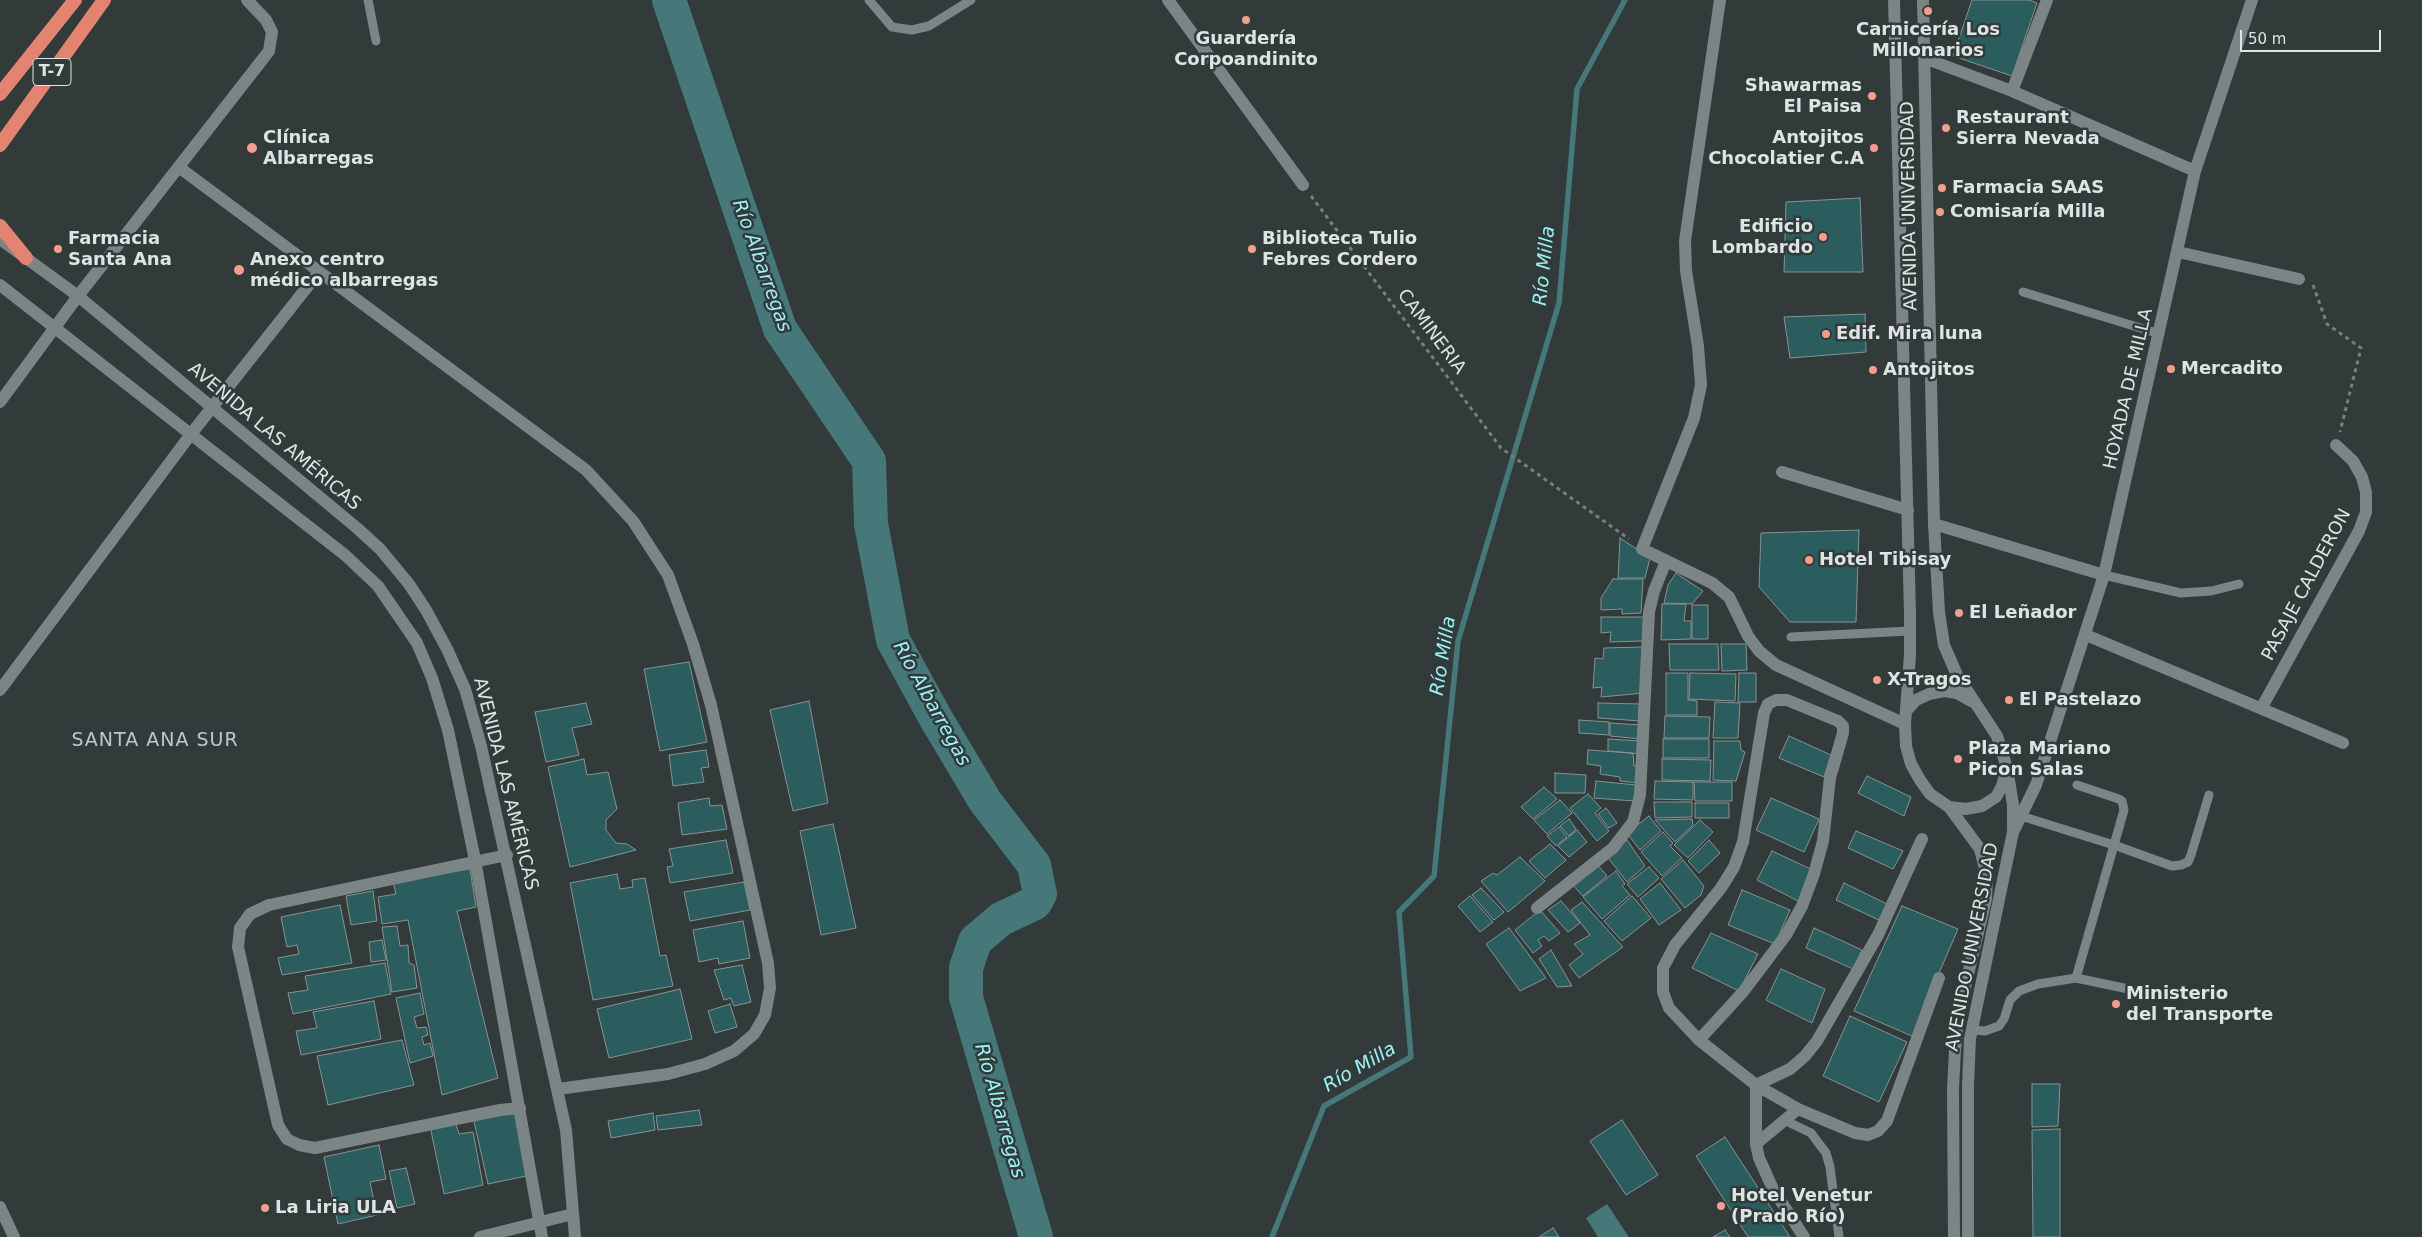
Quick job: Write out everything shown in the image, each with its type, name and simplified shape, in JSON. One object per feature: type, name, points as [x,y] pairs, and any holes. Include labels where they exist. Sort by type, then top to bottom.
[{"type":"highway","name":"T-7","points":[[0,94],[75,0]]},
{"type":"highway","name":"T-7","points":[[0,145],[104,0]]},
{"type":"highway","points":[[0,226],[26,258]]},
{"type":"street","points":[[0,402],[78,296],[270,51],[272,32],[266,20],[247,0]]},
{"type":"street","points":[[1168,0],[1302,185]]},
{"type":"street","points":[[1720,0],[1685,241],[1686,271],[1698,346],[1701,385],[1694,418],[1642,548],[1712,582],[1728,597],[1748,636],[1759,651],[1776,665],[1905,724]]},
{"type":"street","name":"AVENIDO UNIVERSIDAD","points":[[1894,0],[1910,631],[1905,724],[1911,764],[1930,794],[1949,807],[1980,849],[1987,877],[1986,899],[1959,1012],[1955,1050],[1953,1089],[1954,1237]]},
{"type":"street","name":"AVENIDA UNIVERSIDAD","points":[[1923,0],[1934,524],[1939,612],[1944,645],[1957,675],[1976,703]]},
{"type":"street","points":[[2012,90],[2047,0]]},
{"type":"street","name":"HOYADA DE MILLA","points":[[2013,832],[2036,785],[2104,575],[2160,334],[2195,171],[2252,0]]},
{"type":"street","points":[[1924,58],[2012,90],[2195,171]]},
{"type":"street","points":[[180,168],[586,470],[633,521],[668,576],[693,644],[711,705],[768,964],[770,988],[765,1015],[754,1034],[734,1051],[705,1064],[668,1074],[558,1089]]},
{"type":"street","name":"AVENIDA LAS AMÉRICAS","points":[[0,239],[78,296],[363,533],[380,549],[409,584],[447,649],[465,689],[506,854],[558,1089],[566,1130],[575,1237]]},
{"type":"street","points":[[2178,252],[2299,279]]},
{"type":"street","points":[[0,690],[191,434],[319,272]]},
{"type":"street","points":[[0,285],[345,555],[378,586],[417,644],[432,678],[448,730],[475,860],[542,1237]]},
{"type":"street","name":"PASAJE CALDERON","points":[[2262,707],[2359,531],[2366,512],[2366,492],[2362,477],[2353,461],[2336,445]]},
{"type":"street","points":[[1782,472],[1908,510]]},
{"type":"street","points":[[1934,524],[2104,575]]},
{"type":"street","points":[[1538,908],[1613,848],[1634,822],[1640,795],[1649,612],[1654,591],[1666,561]]},
{"type":"street","points":[[2086,635],[2262,707],[2343,743]]},
{"type":"street","points":[[1907,710],[1916,700],[1929,694],[1944,691],[1957,693],[1976,703]]},
{"type":"street","points":[[1699,1040],[1743,992],[1786,935],[1811,882],[1823,842],[1830,778],[1843,733],[1843,726],[1838,721],[1787,700],[1776,700],[1768,704],[1764,713],[1743,842],[1734,867],[1721,888],[1675,945],[1663,968],[1663,992],[1669,1008],[1699,1040],[1756,1085],[1798,1109],[1855,1133],[1868,1135],[1878,1131],[1887,1120],[1939,978]]},
{"type":"street","name":"AVENIDO UNIVERSIDAD","points":[[1968,1237],[1968,1086],[1972,1030],[2013,832],[2013,805],[2007,768],[1996,736],[1976,703]]},
{"type":"street","points":[[1949,807],[1966,809],[1982,806],[1996,797],[2002,786],[2007,768]]},
{"type":"street","points":[[1756,1085],[1790,1069],[1804,1056],[1832,1018],[1878,935],[1922,839]]},
{"type":"street","points":[[506,854],[269,905],[250,914],[240,928],[238,947],[278,1125],[287,1139],[299,1146],[315,1148],[500,1110],[520,1108]]},
{"type":"street","points":[[1756,1085],[1756,1144],[1759,1158],[1768,1180],[1804,1237]]},
{"type":"street","points":[[1756,1144],[1798,1109]]},
{"type":"street","points":[[0,1207],[14,1237]]},
{"type":"street","points":[[480,1237],[573,1214]]},
{"type":"lane","points":[[368,0],[376,41]]},
{"type":"lane","points":[[869,0],[892,27],[912,30],[929,26],[971,0]]},
{"type":"lane","points":[[2022,292],[2160,334]]},
{"type":"lane","points":[[2104,575],[2181,593],[2211,591],[2239,584]]},
{"type":"lane","points":[[1791,637],[1910,631]]},
{"type":"lane","points":[[2076,978],[2124,810],[2122,801],[2077,785]]},
{"type":"lane","points":[[2021,816],[2114,845],[2172,866],[2188,862],[2209,795]]},
{"type":"lane","points":[[1972,1030],[1985,1030],[1998,1026],[2004,1019],[2010,1000],[2019,991],[2038,984],[2076,978],[2138,991]]},
{"type":"lane","points":[[1784,1120],[1811,1134],[1826,1152],[1830,1167],[1839,1237]]},
{"type":"path","name":"CAMINERIA","points":[[1302,185],[1501,448],[1642,548]]},
{"type":"path","points":[[2299,279],[2315,286],[2327,324],[2361,348],[2336,445]]},
{"type":"water","points":[[1607,1204],[1629,1237],[1598,1237],[1586,1218]]},
{"type":"building","points":[[1972,0],[2029,0],[2037,3],[2012,76],[1953,56]]},
{"type":"building","name":"Edificio Lombardo","points":[[1860,198],[1863,272],[1784,272],[1786,202]]},
{"type":"building","name":"Edif. Mira luna","points":[[1865,314],[1866,352],[1790,358],[1784,317]]},
{"type":"building","name":"Hotel Tibisay","points":[[1859,530],[1856,622],[1790,622],[1759,587],[1761,533]]},
{"type":"building","points":[[1620,538],[1650,558],[1645,578],[1618,578]]},
{"type":"building","points":[[1676,573],[1703,591],[1692,604],[1664,603],[1668,585]]},
{"type":"building","points":[[1613,579],[1643,579],[1641,613],[1622,614],[1622,609],[1601,610],[1601,598]]},
{"type":"building","points":[[1662,604],[1686,604],[1684,621],[1691,621],[1691,639],[1661,640]]},
{"type":"building","points":[[1692,605],[1708,605],[1708,639],[1692,639]]},
{"type":"building","points":[[1601,617],[1644,617],[1644,641],[1610,642],[1611,632],[1601,633]]},
{"type":"building","points":[[1669,644],[1718,644],[1719,670],[1670,670]]},
{"type":"building","points":[[1721,644],[1746,644],[1747,670],[1722,671]]},
{"type":"building","points":[[1643,647],[1644,693],[1601,697],[1602,687],[1593,688],[1595,658],[1603,659],[1604,648]]},
{"type":"building","points":[[689,662],[707,742],[660,751],[644,669]]},
{"type":"building","points":[[1666,673],[1688,673],[1688,700],[1697,701],[1697,715],[1666,715]]},
{"type":"building","points":[[1690,673],[1736,674],[1735,701],[1689,699]]},
{"type":"building","points":[[1739,673],[1756,673],[1756,702],[1738,702]]},
{"type":"building","points":[[809,701],[828,803],[793,811],[770,710]]},
{"type":"building","points":[[1715,702],[1740,703],[1738,738],[1713,738]]},
{"type":"building","points":[[586,703],[592,724],[572,728],[579,755],[546,762],[535,712]]},
{"type":"building","points":[[1598,703],[1641,704],[1641,721],[1598,718]]},
{"type":"building","points":[[1665,716],[1710,717],[1709,738],[1664,738]]},
{"type":"building","points":[[1579,720],[1609,722],[1609,735],[1579,733]]},
{"type":"building","points":[[1610,723],[1642,725],[1641,739],[1610,736]]},
{"type":"building","points":[[1789,736],[1831,755],[1824,777],[1779,758]]},
{"type":"building","points":[[1608,739],[1640,741],[1639,754],[1608,751]]},
{"type":"building","points":[[1663,739],[1709,739],[1709,758],[1663,758]]},
{"type":"building","points":[[1714,741],[1740,741],[1741,750],[1745,752],[1736,781],[1713,780]]},
{"type":"building","points":[[706,750],[709,767],[701,768],[704,782],[673,786],[669,755]]},
{"type":"building","points":[[1588,750],[1633,753],[1634,766],[1641,767],[1638,783],[1620,781],[1620,777],[1600,774],[1601,766],[1587,764]]},
{"type":"building","points":[[584,759],[587,775],[608,772],[617,809],[606,820],[606,830],[616,843],[627,844],[636,850],[570,867],[548,767]]},
{"type":"building","points":[[1662,759],[1711,760],[1710,781],[1662,780]]},
{"type":"building","points":[[1555,773],[1586,775],[1585,793],[1555,793]]},
{"type":"building","points":[[1867,776],[1911,797],[1904,816],[1858,793]]},
{"type":"building","points":[[1596,781],[1636,785],[1634,801],[1594,798]]},
{"type":"building","points":[[1655,781],[1693,782],[1693,800],[1654,799]]},
{"type":"building","points":[[1694,782],[1732,782],[1732,801],[1695,801]]},
{"type":"building","points":[[1544,787],[1557,799],[1533,819],[1521,807]]},
{"type":"building","points":[[1588,794],[1601,808],[1595,813],[1609,831],[1597,841],[1570,808]]},
{"type":"building","points":[[709,798],[710,806],[722,805],[727,829],[682,835],[678,803]]},
{"type":"building","points":[[1771,798],[1819,819],[1804,852],[1756,830]]},
{"type":"building","points":[[1560,800],[1572,813],[1547,834],[1534,820]]},
{"type":"building","points":[[1654,802],[1692,802],[1692,817],[1655,818]]},
{"type":"building","points":[[1695,803],[1729,803],[1729,818],[1695,818]]},
{"type":"building","points":[[1606,808],[1617,823],[1609,828],[1598,814]]},
{"type":"building","points":[[1649,816],[1661,831],[1640,850],[1627,833]]},
{"type":"building","points":[[1569,819],[1576,829],[1569,836],[1560,826]]},
{"type":"building","points":[[1692,819],[1693,825],[1675,842],[1655,820]]},
{"type":"building","points":[[1700,820],[1713,832],[1688,858],[1674,845]]},
{"type":"building","points":[[833,824],[856,928],[821,935],[800,831]]},
{"type":"building","points":[[1559,827],[1567,837],[1556,846],[1547,836]]},
{"type":"building","points":[[1577,830],[1587,842],[1569,857],[1558,846]]},
{"type":"building","points":[[1856,831],[1903,851],[1893,869],[1848,848]]},
{"type":"building","points":[[1663,832],[1673,843],[1670,846],[1682,858],[1662,876],[1641,852]]},
{"type":"building","points":[[726,840],[733,873],[670,883],[667,867],[673,866],[669,849]]},
{"type":"building","points":[[1627,840],[1645,866],[1627,882],[1606,855]]},
{"type":"building","points":[[1709,840],[1720,853],[1699,873],[1688,861]]},
{"type":"building","points":[[1550,844],[1566,860],[1545,878],[1529,861]]},
{"type":"building","points":[[1772,851],[1815,871],[1800,902],[1757,880]]},
{"type":"building","points":[[1520,857],[1545,881],[1508,912],[1481,881],[1493,873],[1497,875]]},
{"type":"building","points":[[1683,860],[1704,886],[1701,895],[1685,908],[1661,879]]},
{"type":"building","points":[[1596,863],[1607,876],[1583,896],[1572,884]]},
{"type":"building","points":[[1649,867],[1659,878],[1638,897],[1627,884]]},
{"type":"building","points":[[470,869],[476,907],[457,911],[498,1078],[442,1095],[408,920],[382,924],[378,897],[396,894],[393,882]]},
{"type":"building","points":[[1616,871],[1625,884],[1622,886],[1630,895],[1602,919],[1583,897]]},
{"type":"building","points":[[617,874],[620,889],[633,887],[632,880],[645,878],[660,956],[666,955],[673,986],[593,1000],[570,883]]},
{"type":"building","points":[[744,882],[750,910],[690,921],[684,892]]},
{"type":"building","points":[[1660,883],[1681,910],[1659,925],[1640,899]]},
{"type":"building","points":[[1844,883],[1889,905],[1881,921],[1836,900]]},
{"type":"building","points":[[1481,888],[1504,912],[1494,920],[1472,895]]},
{"type":"building","points":[[1742,890],[1790,910],[1775,944],[1728,925]]},
{"type":"building","points":[[373,891],[377,921],[351,925],[346,896]]},
{"type":"building","points":[[1470,896],[1493,922],[1480,932],[1458,906]]},
{"type":"building","points":[[1632,896],[1651,918],[1622,941],[1604,921]]},
{"type":"building","points":[[1561,901],[1580,923],[1568,932],[1548,910]]},
{"type":"building","points":[[1582,902],[1623,947],[1579,978],[1569,965],[1583,954],[1574,944],[1590,935],[1571,910]]},
{"type":"building","points":[[340,905],[352,963],[282,975],[278,958],[299,954],[297,945],[287,947],[281,917]]},
{"type":"building","points":[[1902,906],[1958,929],[1912,1036],[1854,1011]]},
{"type":"building","points":[[1540,910],[1560,933],[1549,941],[1544,936],[1538,940],[1542,946],[1533,953],[1515,930]]},
{"type":"building","points":[[743,921],[750,958],[719,964],[718,958],[699,962],[693,930]]},
{"type":"building","points":[[397,926],[400,946],[408,945],[409,963],[414,965],[417,988],[392,992],[382,927]]},
{"type":"building","points":[[1509,928],[1546,978],[1520,991],[1486,944]]},
{"type":"building","points":[[1814,928],[1862,950],[1853,969],[1806,948]]},
{"type":"building","points":[[1711,933],[1758,954],[1739,991],[1692,968]]},
{"type":"building","points":[[382,940],[386,960],[371,962],[369,942]]},
{"type":"building","points":[[1551,950],[1572,986],[1557,987],[1539,959]]},
{"type":"building","points":[[385,963],[391,994],[293,1014],[288,993],[308,990],[305,976]]},
{"type":"building","points":[[742,965],[751,1002],[734,1006],[731,998],[724,1000],[714,970]]},
{"type":"building","points":[[1781,969],[1825,989],[1812,1023],[1766,1000]]},
{"type":"building","points":[[680,989],[692,1039],[609,1058],[597,1009]]},
{"type":"building","points":[[420,993],[424,1014],[414,1017],[417,1028],[426,1027],[428,1035],[422,1037],[424,1045],[430,1043],[433,1056],[410,1063],[396,998]]},
{"type":"building","points":[[374,1001],[381,1039],[301,1055],[296,1031],[317,1028],[313,1012]]},
{"type":"building","points":[[730,1004],[737,1027],[715,1033],[708,1011]]},
{"type":"building","points":[[1850,1016],[1907,1042],[1879,1102],[1823,1076]]},
{"type":"building","points":[[402,1040],[414,1085],[328,1105],[317,1056]]},
{"type":"building","points":[[2032,1084],[2060,1084],[2058,1126],[2032,1127]]},
{"type":"building","points":[[516,1110],[531,1175],[488,1184],[473,1117]]},
{"type":"building","points":[[699,1110],[702,1125],[658,1130],[656,1116]]},
{"type":"building","points":[[653,1113],[655,1130],[611,1138],[608,1121]]},
{"type":"building","points":[[1622,1120],[1658,1175],[1626,1195],[1590,1141]]},
{"type":"building","points":[[455,1121],[459,1134],[473,1132],[483,1185],[444,1194],[430,1126]]},
{"type":"building","points":[[2060,1129],[2060,1237],[2033,1237],[2032,1130]]},
{"type":"building","points":[[1725,1137],[1790,1237],[1748,1237],[1696,1156]]},
{"type":"building","points":[[379,1145],[386,1179],[370,1182],[377,1215],[338,1224],[324,1157]]},
{"type":"building","points":[[406,1168],[415,1204],[397,1208],[389,1171]]},
{"type":"building","points":[[1553,1228],[1559,1237],[1539,1237]]},
{"type":"building","points":[[1725,1230],[1730,1237],[1713,1237]]},
{"type":"waterway","name":"Río Albarregas","points":[[669,0],[780,329],[869,461],[871,524],[893,640],[935,717],[985,801],[1034,865],[1040,894],[1035,903],[1001,919],[975,941],[966,968],[966,997],[1036,1237]]},
{"type":"waterway","name":"Río Milla","points":[[1272,1237],[1324,1106],[1411,1057],[1399,912],[1434,876],[1458,641],[1559,303],[1577,89],[1625,0]]},
{"type":"place","name":"Carnicería Los Millonarios","points":[[1928,11]]},
{"type":"place","name":"Guardería Corpoandinito","points":[[1246,20]]},
{"type":"place","name":"Shawarmas El Paisa","points":[[1872,96]]},
{"type":"place","name":"Restaurant Sierra Nevada","points":[[1946,128]]},
{"type":"place","name":"Clínica Albarregas","points":[[252,148]]},
{"type":"place","name":"Antojitos Chocolatier C.A","points":[[1874,148]]},
{"type":"place","name":"Farmacia SAAS","points":[[1942,188]]},
{"type":"place","name":"Comisaría Milla","points":[[1940,212]]},
{"type":"place","name":"Edificio Lombardo","points":[[1823,237]]},
{"type":"place","name":"Farmacia Santa Ana","points":[[58,249]]},
{"type":"place","name":"Biblioteca Tulio Febres Cordero","points":[[1252,249]]},
{"type":"place","name":"Anexo centro médico albarregas","points":[[239,270]]},
{"type":"place","name":"Edif. Mira luna","points":[[1826,334]]},
{"type":"place","name":"Mercadito","points":[[2171,369]]},
{"type":"place","name":"Antojitos","points":[[1873,370]]},
{"type":"place","name":"Hotel Tibisay","points":[[1809,560]]},
{"type":"place","name":"El Leñador","points":[[1959,613]]},
{"type":"place","name":"X-Tragos","points":[[1877,680]]},
{"type":"place","name":"El Pastelazo","points":[[2009,700]]},
{"type":"place","name":"Plaza Mariano Picon Salas","points":[[1958,759]]},
{"type":"place","name":"Ministerio del Transporte","points":[[2116,1004]]},
{"type":"place","name":"Hotel Venetur (Prado Río)","points":[[1721,1206]]},
{"type":"place","name":"La Liria ULA","points":[[265,1208]]},
{"type":"district","name":"SANTA ANA SUR","points":[[155,741]]}]
